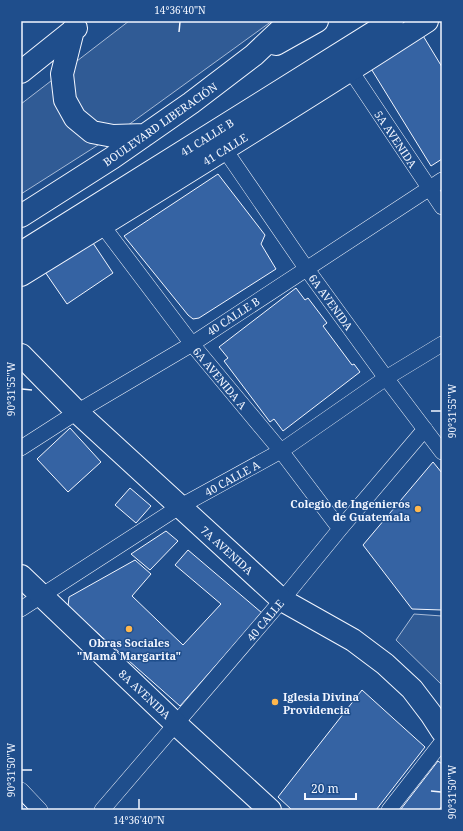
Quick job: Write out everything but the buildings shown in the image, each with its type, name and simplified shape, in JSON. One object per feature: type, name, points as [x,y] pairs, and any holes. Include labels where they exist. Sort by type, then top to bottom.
[{"type":"main road","name":"BOULEVARD LIBERACIÓN","points":[[21,216],[94,170],[191,103],[254,56],[290,21]]},
{"type":"main road","points":[[254,56],[317,21]]},
{"type":"main road","name":"41 CALLE B","points":[[21,253],[392,21]]},
{"type":"main road","name":"41 CALLE","points":[[21,275],[225,150],[351,71],[427,21]]},
{"type":"main road","points":[[23,70],[79,26]]},
{"type":"main road","points":[[79,26],[62,74],[65,100],[75,118],[92,132],[113,136],[145,135]]},
{"type":"main road","name":"7A AVENIDA","points":[[21,355],[77,412],[282,600],[353,640],[385,664],[412,689],[442,731]]},
{"type":"main road","name":"8A AVENIDA","points":[[21,576],[176,724],[270,810]]},
{"type":"street","name":"5A AVENIDA","points":[[351,71],[442,207]]},
{"type":"street","name":"6A AVENIDA","points":[[225,150],[306,268],[442,452]]},
{"type":"street","name":"40 CALLE B","points":[[21,448],[77,412],[192,344],[442,180]]},
{"type":"street","name":"6A AVENIDA A","points":[[102,225],[192,344],[281,451],[340,529]]},
{"type":"street","name":"40 CALLE A","points":[[21,609],[42,597],[179,507],[281,451],[386,378],[442,344]]},
{"type":"street","name":"40 CALLE","points":[[102,810],[282,600],[425,429]]},
{"type":"street","points":[[389,810],[442,742]]},
{"type":"street","points":[[21,790],[40,810]]},
{"type":"shaded area","points":[[129,21],[272,21],[120,131],[21,194],[21,104]]},
{"type":"shaded area","points":[[414,614],[442,616],[442,685],[396,640]]},
{"type":"place","name":"Colegio de Ingenieros de Guatemala","points":[[418,509]]},
{"type":"place","name":"Obras Sociales \"Mamá Margarita\"","points":[[129,629]]},
{"type":"place","name":"Iglesia Divina Providencia","points":[[275,702]]}]
